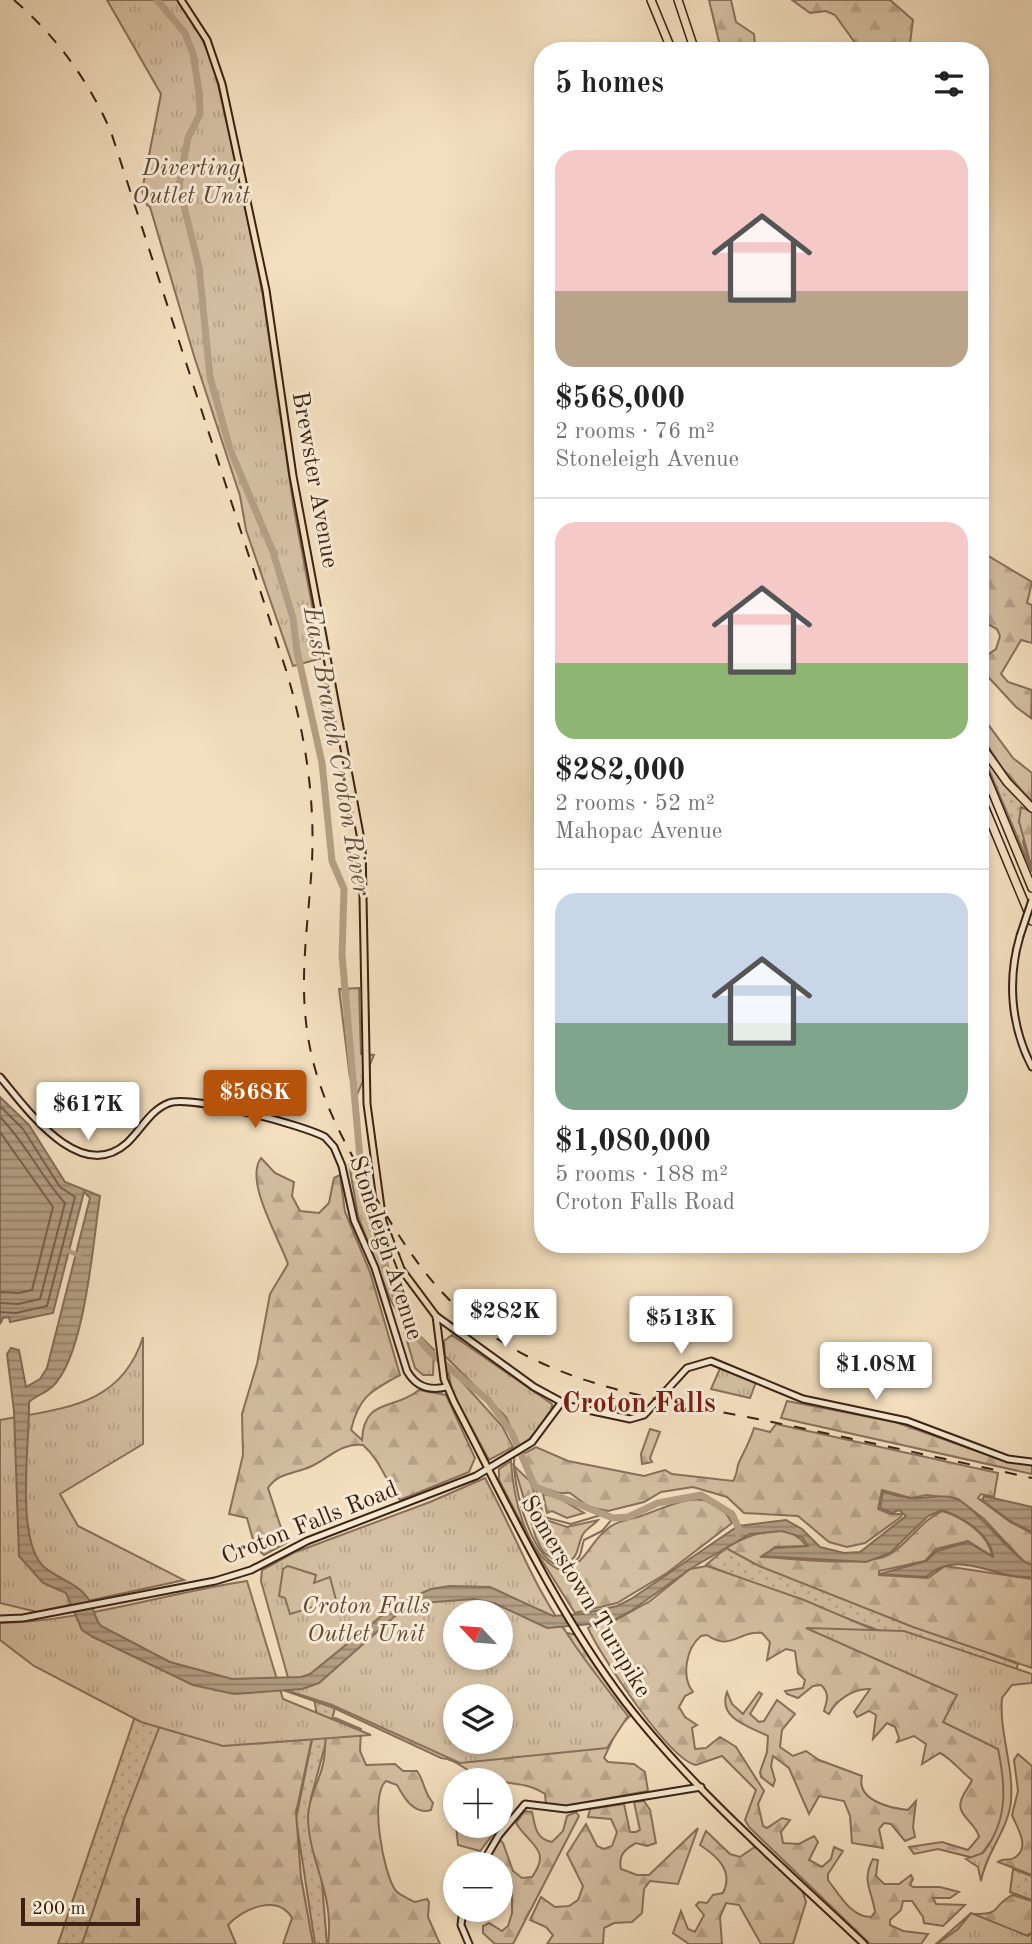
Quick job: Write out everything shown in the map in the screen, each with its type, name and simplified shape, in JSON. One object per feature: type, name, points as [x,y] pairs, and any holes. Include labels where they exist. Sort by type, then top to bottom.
[{"type":"highway","points":[[651,0],[668,42]]},
{"type":"highway","points":[[678,0],[692,42]]},
{"type":"highway","points":[[989,757],[1007,782],[1032,808]]},
{"type":"highway","points":[[989,784],[1032,888]]},
{"type":"highway","points":[[989,818],[1032,921]]},
{"type":"main road","name":"Brewster Avenue","points":[[181,0],[202,30],[219,71],[269,307],[296,493],[363,859],[369,1125],[385,1232],[401,1269],[436,1316]]},
{"type":"main road","name":"Somerstown Turnpike","points":[[436,1316],[446,1387],[568,1613],[634,1712],[703,1787],[864,1944]]},
{"type":"street","points":[[1032,900],[1020,936],[1013,976],[1013,1004],[1021,1041],[1032,1067]]},
{"type":"street","name":"Stoneleigh Avenue","points":[[0,1077],[63,1144],[83,1154],[104,1154],[119,1149],[156,1110],[183,1100],[217,1106],[320,1135],[330,1142],[337,1152],[346,1179],[354,1220],[375,1268],[407,1371],[420,1386],[433,1389],[446,1387]]},
{"type":"street","points":[[436,1316],[525,1381],[561,1403],[630,1419],[645,1415],[659,1399]]},
{"type":"street","points":[[664,1393],[687,1368],[701,1362],[716,1363],[803,1399],[907,1421],[1008,1459],[1032,1462]]},
{"type":"street","name":"Croton Falls Road","points":[[0,1619],[23,1618],[195,1585],[251,1570],[307,1541],[441,1492],[488,1469],[528,1445],[561,1403]]},
{"type":"street","points":[[489,1852],[499,1835],[525,1804],[566,1809],[703,1787]]},
{"type":"street","points":[[461,1922],[469,1944]]},
{"type":"green space","name":"Diverting Outlet Unit","points":[[107,0],[178,0],[193,17],[214,67],[263,296],[294,509],[322,658],[293,666],[246,530],[240,496],[194,356],[150,207],[142,191],[161,94]]},
{"type":"green space","points":[[709,0],[731,0],[736,22],[754,34],[755,42],[719,42]]},
{"type":"green space","points":[[792,0],[890,0],[913,20],[910,42],[854,42],[835,15],[826,11],[810,13]]},
{"type":"green space","points":[[989,556],[1032,582],[1027,603],[1032,605],[1032,643],[1021,640],[1001,674],[1008,682],[1032,690],[1031,718],[1016,707],[989,678],[989,654],[996,649],[1000,636],[997,629],[989,625]]},
{"type":"green space","points":[[989,725],[1013,758],[1032,773],[1032,802],[1003,769],[989,748]]},
{"type":"green space","points":[[989,762],[1003,782],[1031,811],[1023,842],[1032,872],[989,770]]},
{"type":"green space","points":[[1021,807],[1032,812],[1032,869],[1019,821]]},
{"type":"green space","points":[[359,988],[361,1054],[374,1055],[356,1097],[355,1079],[350,1078],[339,989]]},
{"type":"green space","points":[[261,1158],[275,1173],[294,1182],[292,1196],[300,1211],[319,1213],[329,1203],[334,1178],[340,1175],[345,1212],[370,1272],[400,1375],[362,1402],[351,1430],[362,1440],[364,1426],[374,1411],[419,1390],[446,1395],[475,1458],[469,1472],[400,1500],[363,1445],[342,1448],[312,1466],[282,1476],[268,1488],[286,1543],[264,1555],[255,1547],[247,1518],[229,1514],[243,1455],[242,1414],[257,1364],[270,1294],[288,1264],[260,1195],[257,1168]]},
{"type":"green space","points":[[357,1159],[358,1182],[374,1242],[404,1320],[434,1350],[433,1375],[423,1375],[415,1368],[399,1314],[390,1299],[358,1216],[349,1164]]},
{"type":"green space","points":[[452,1335],[552,1404],[552,1409],[532,1437],[519,1446],[506,1417],[445,1356],[444,1341]]},
{"type":"green space","points":[[143,1337],[143,1444],[60,1494],[78,1526],[184,1580],[37,1612],[0,1603],[0,1420],[67,1407],[104,1391],[120,1378],[133,1360]]},
{"type":"green space","points":[[447,1365],[502,1426],[513,1447],[489,1460],[452,1391]]},
{"type":"green space","points":[[721,1366],[756,1382],[750,1398],[711,1389]]},
{"type":"green space","points":[[787,1401],[895,1422],[1005,1461],[1032,1464],[1032,1474],[781,1418]]},
{"type":"green space","points":[[776,1424],[998,1473],[994,1497],[981,1494],[978,1498],[1010,1522],[1032,1533],[1032,1564],[1025,1563],[984,1519],[958,1499],[927,1495],[911,1498],[882,1490],[878,1509],[890,1514],[902,1514],[901,1517],[865,1543],[847,1547],[829,1542],[798,1516],[744,1513],[727,1497],[693,1487],[661,1492],[644,1502],[608,1511],[589,1507],[570,1493],[559,1493],[537,1486],[523,1454],[536,1447],[568,1461],[644,1476],[665,1470],[672,1474],[733,1481],[754,1428],[770,1432]]},
{"type":"green space","points":[[650,1429],[660,1432],[650,1458],[652,1462],[642,1464],[641,1454]]},
{"type":"green space","points":[[511,1461],[518,1506],[529,1537],[537,1550],[558,1569],[574,1566],[610,1527],[678,1503],[702,1500],[713,1503],[723,1510],[732,1523],[667,1573],[617,1603],[575,1613],[534,1548],[499,1480],[499,1469]]},
{"type":"green space","points":[[514,1466],[530,1481],[543,1519],[567,1527],[598,1520],[583,1534],[574,1558],[559,1563],[543,1552],[536,1538]]},
{"type":"green space","name":"Croton Falls Outlet Unit","points":[[485,1478],[551,1608],[628,1716],[607,1748],[460,1763],[332,1705],[292,1692],[261,1581],[262,1570],[293,1553],[430,1502]]},
{"type":"green space","points":[[543,1494],[557,1497],[584,1513],[567,1518],[552,1511],[547,1513]]},
{"type":"green space","points":[[942,1511],[958,1517],[980,1534],[992,1556],[968,1541],[936,1549],[925,1561],[879,1571],[879,1575],[928,1578],[945,1566],[1032,1579],[1032,1668],[913,1627],[759,1566],[726,1548],[756,1534],[779,1531],[798,1538],[806,1546],[775,1547],[762,1557],[866,1561],[892,1553],[928,1520]]},
{"type":"green space","points":[[726,1548],[760,1566],[1018,1664],[1014,1676],[901,1639],[706,1565]]},
{"type":"green space","points":[[288,1566],[316,1575],[314,1583],[330,1577],[336,1600],[290,1614],[285,1598],[279,1596],[283,1569]]},
{"type":"green space","points":[[707,1566],[804,1600],[945,1660],[1005,1751],[1005,1814],[996,1834],[978,1859],[938,1849],[914,1854],[909,1847],[942,1842],[968,1850],[979,1837],[960,1806],[972,1780],[940,1753],[922,1764],[926,1744],[914,1736],[897,1742],[899,1738],[895,1727],[887,1723],[873,1739],[876,1715],[869,1711],[857,1717],[854,1712],[870,1689],[846,1696],[829,1714],[824,1711],[827,1694],[821,1685],[813,1686],[798,1698],[787,1694],[785,1691],[803,1688],[805,1680],[798,1673],[795,1651],[786,1649],[767,1660],[770,1642],[762,1633],[747,1634],[729,1641],[701,1636],[692,1648],[686,1671],[693,1692],[685,1696],[679,1707],[685,1717],[697,1725],[692,1728],[695,1749],[706,1748],[720,1737],[736,1747],[764,1791],[758,1804],[763,1826],[767,1828],[782,1818],[790,1820],[781,1832],[783,1843],[799,1844],[814,1836],[818,1842],[809,1860],[822,1867],[831,1859],[834,1847],[843,1851],[828,1874],[828,1880],[852,1909],[871,1917],[875,1912],[868,1885],[868,1873],[873,1859],[878,1860],[876,1876],[884,1884],[899,1884],[911,1875],[913,1879],[910,1885],[913,1887],[940,1887],[959,1892],[950,1898],[933,1898],[936,1904],[965,1905],[943,1926],[924,1923],[912,1901],[903,1901],[901,1910],[890,1920],[890,1925],[903,1931],[928,1934],[921,1944],[870,1944],[749,1827],[745,1820],[756,1790],[722,1756],[696,1765],[684,1759],[636,1705],[595,1641],[588,1628],[593,1624],[614,1621],[650,1601],[690,1569]]},
{"type":"green space","name":"Croton Falls Outlet Unit","points":[[247,1581],[283,1699],[371,1735],[223,1746],[141,1722],[34,1666],[0,1640],[0,1623],[61,1618]]},
{"type":"green space","points":[[513,1613],[554,1630],[576,1635],[631,1715],[618,1728],[604,1758],[608,1762],[634,1764],[645,1772],[648,1791],[565,1806],[546,1805],[545,1794],[513,1784],[513,1768],[464,1768],[334,1708],[286,1691],[443,1615],[443,1670],[513,1670]]},
{"type":"green space","points":[[806,1628],[904,1631],[1032,1674],[1032,1683],[1012,1685],[1002,1698],[1011,1801],[1006,1822],[987,1860],[981,1881],[978,1867],[966,1859],[983,1853],[1001,1816],[1003,1777],[998,1749],[943,1722],[957,1695]]},
{"type":"green space","points":[[152,1666],[177,1680],[90,1944],[58,1944]]},
{"type":"green space","points":[[177,1681],[313,1733],[296,1813],[301,1877],[313,1944],[283,1944],[292,1918],[286,1910],[269,1905],[251,1909],[228,1925],[236,1944],[82,1944],[124,1819]]},
{"type":"green space","points":[[312,1687],[335,1708],[311,1798],[309,1830],[321,1872],[327,1944],[315,1944],[296,1819],[317,1715]]},
{"type":"green space","points":[[727,1692],[732,1704],[743,1714],[759,1692],[762,1694],[750,1714],[759,1722],[764,1721],[777,1700],[795,1714],[782,1730],[780,1747],[793,1756],[806,1751],[819,1760],[862,1776],[864,1791],[884,1805],[908,1810],[916,1801],[913,1827],[915,1837],[905,1841],[891,1824],[884,1823],[879,1829],[883,1848],[852,1843],[850,1816],[844,1801],[819,1796],[809,1814],[789,1768],[773,1756],[773,1786],[761,1777],[768,1736],[737,1721],[731,1715],[725,1701]]},
{"type":"green space","points":[[335,1718],[361,1729],[360,1751],[366,1765],[395,1764],[403,1771],[417,1771],[433,1803],[431,1810],[415,1808],[406,1800],[397,1785],[386,1781],[381,1789],[378,1817],[391,1882],[396,1891],[408,1899],[415,1902],[427,1899],[428,1917],[440,1944],[328,1944],[328,1908],[312,1848],[308,1816],[323,1764],[328,1728]]},
{"type":"green space","points":[[1018,1754],[1032,1766],[1032,1875],[998,1862],[1014,1858],[1022,1849],[1021,1837],[1012,1815],[1018,1791],[1014,1760]]},
{"type":"green space","points":[[644,1801],[650,1810],[656,1843],[647,1846],[636,1843],[629,1848],[623,1853],[621,1869],[637,1875],[649,1875],[698,1828],[678,1884],[650,1881],[644,1889],[642,1913],[632,1922],[614,1923],[604,1928],[603,1944],[547,1944],[553,1935],[546,1927],[530,1920],[541,1897],[555,1907],[569,1906],[578,1900],[583,1886],[567,1854],[586,1824],[597,1846],[604,1849],[612,1846],[617,1832],[611,1819],[588,1817],[590,1809],[624,1804],[630,1832],[636,1832],[640,1830],[634,1802]]},
{"type":"green space","points":[[525,1811],[532,1812],[539,1835],[552,1842],[563,1831],[567,1816],[576,1812],[579,1816],[513,1944],[495,1944],[483,1933],[483,1926],[489,1923],[502,1931],[509,1922],[513,1922],[513,1871],[522,1878],[532,1877],[540,1860],[537,1848],[516,1823]]},
{"type":"green space","points":[[706,1831],[730,1854],[740,1857],[756,1846],[802,1890],[806,1902],[793,1944],[761,1944],[739,1905],[726,1903],[720,1917],[722,1944],[689,1944],[673,1933],[681,1911],[688,1929],[695,1932],[704,1915],[696,1905],[699,1902],[707,1903],[713,1895],[723,1893],[726,1885],[722,1865],[700,1845]]},
{"type":"green space","points":[[457,1838],[490,1838],[480,1851],[458,1845]]},
{"type":"green space","points":[[500,1840],[506,1852],[493,1852]]},
{"type":"green space","points":[[1013,1869],[1032,1876],[1032,1900],[1010,1892]]},
{"type":"green space","points":[[1012,1895],[1032,1901],[1032,1932],[1015,1944],[936,1944],[970,1914],[993,1912]]},
{"type":"green space","points":[[971,1913],[1028,1936],[1032,1933],[1032,1944],[937,1944],[958,1929]]},
{"type":"water","points":[[0,1097],[29,1125],[65,1182],[100,1196],[86,1298],[72,1351],[63,1372],[52,1387],[29,1402],[26,1488],[29,1534],[34,1552],[43,1566],[83,1592],[101,1626],[170,1662],[232,1679],[301,1677],[310,1674],[396,1604],[431,1589],[450,1586],[490,1587],[553,1616],[581,1614],[617,1606],[738,1526],[786,1520],[802,1529],[820,1547],[844,1553],[860,1552],[906,1516],[899,1510],[892,1513],[880,1508],[883,1492],[910,1498],[941,1496],[959,1500],[1017,1555],[1032,1565],[1032,1577],[1018,1577],[964,1565],[938,1569],[926,1577],[880,1574],[926,1561],[937,1551],[968,1542],[993,1557],[981,1534],[958,1517],[942,1510],[928,1516],[890,1553],[866,1562],[762,1556],[775,1548],[808,1546],[802,1537],[782,1531],[750,1534],[690,1569],[631,1611],[612,1621],[547,1628],[513,1612],[513,1600],[443,1600],[422,1603],[395,1616],[319,1683],[302,1689],[234,1694],[193,1685],[82,1630],[66,1593],[43,1583],[19,1556],[14,1411],[7,1354],[11,1348],[19,1350],[26,1387],[40,1379],[47,1368],[90,1198],[84,1192],[53,1313],[10,1322],[9,1317],[3,1318],[0,1324]]},
{"type":"water","points":[[984,1496],[1032,1507],[1032,1532],[1010,1521],[982,1500]]},
{"type":"waterway","name":"East Branch Croton River","points":[[157,0],[185,33],[193,54],[200,114],[188,138],[179,186],[199,267],[210,377],[230,449],[273,552],[293,618],[297,651],[322,763],[332,861],[344,889],[342,955],[363,1192],[399,1310],[430,1352],[488,1400],[512,1433],[535,1487],[613,1518],[628,1517],[658,1503],[701,1495],[732,1514],[740,1531],[738,1533]]},
{"type":"waterway","points":[[69,1251],[81,1257]]},
{"type":"waterway","name":"East Branch Croton River","points":[[515,1454],[516,1483],[526,1523],[545,1556],[556,1565],[568,1565],[577,1559],[584,1540],[602,1531],[613,1518]]},
{"type":"waterway","name":"East Branch Croton River","points":[[535,1487],[544,1517],[571,1524],[601,1515]]},
{"type":"railway","points":[[14,0],[44,29],[70,60],[111,132],[286,670],[303,741],[312,813],[312,862],[304,988],[311,1052],[323,1094],[340,1133],[409,1251],[453,1304],[490,1334],[555,1369],[590,1382],[626,1392],[1032,1478]]},
{"type":"district","name":"Croton Falls","points":[[639,1405]]}]
